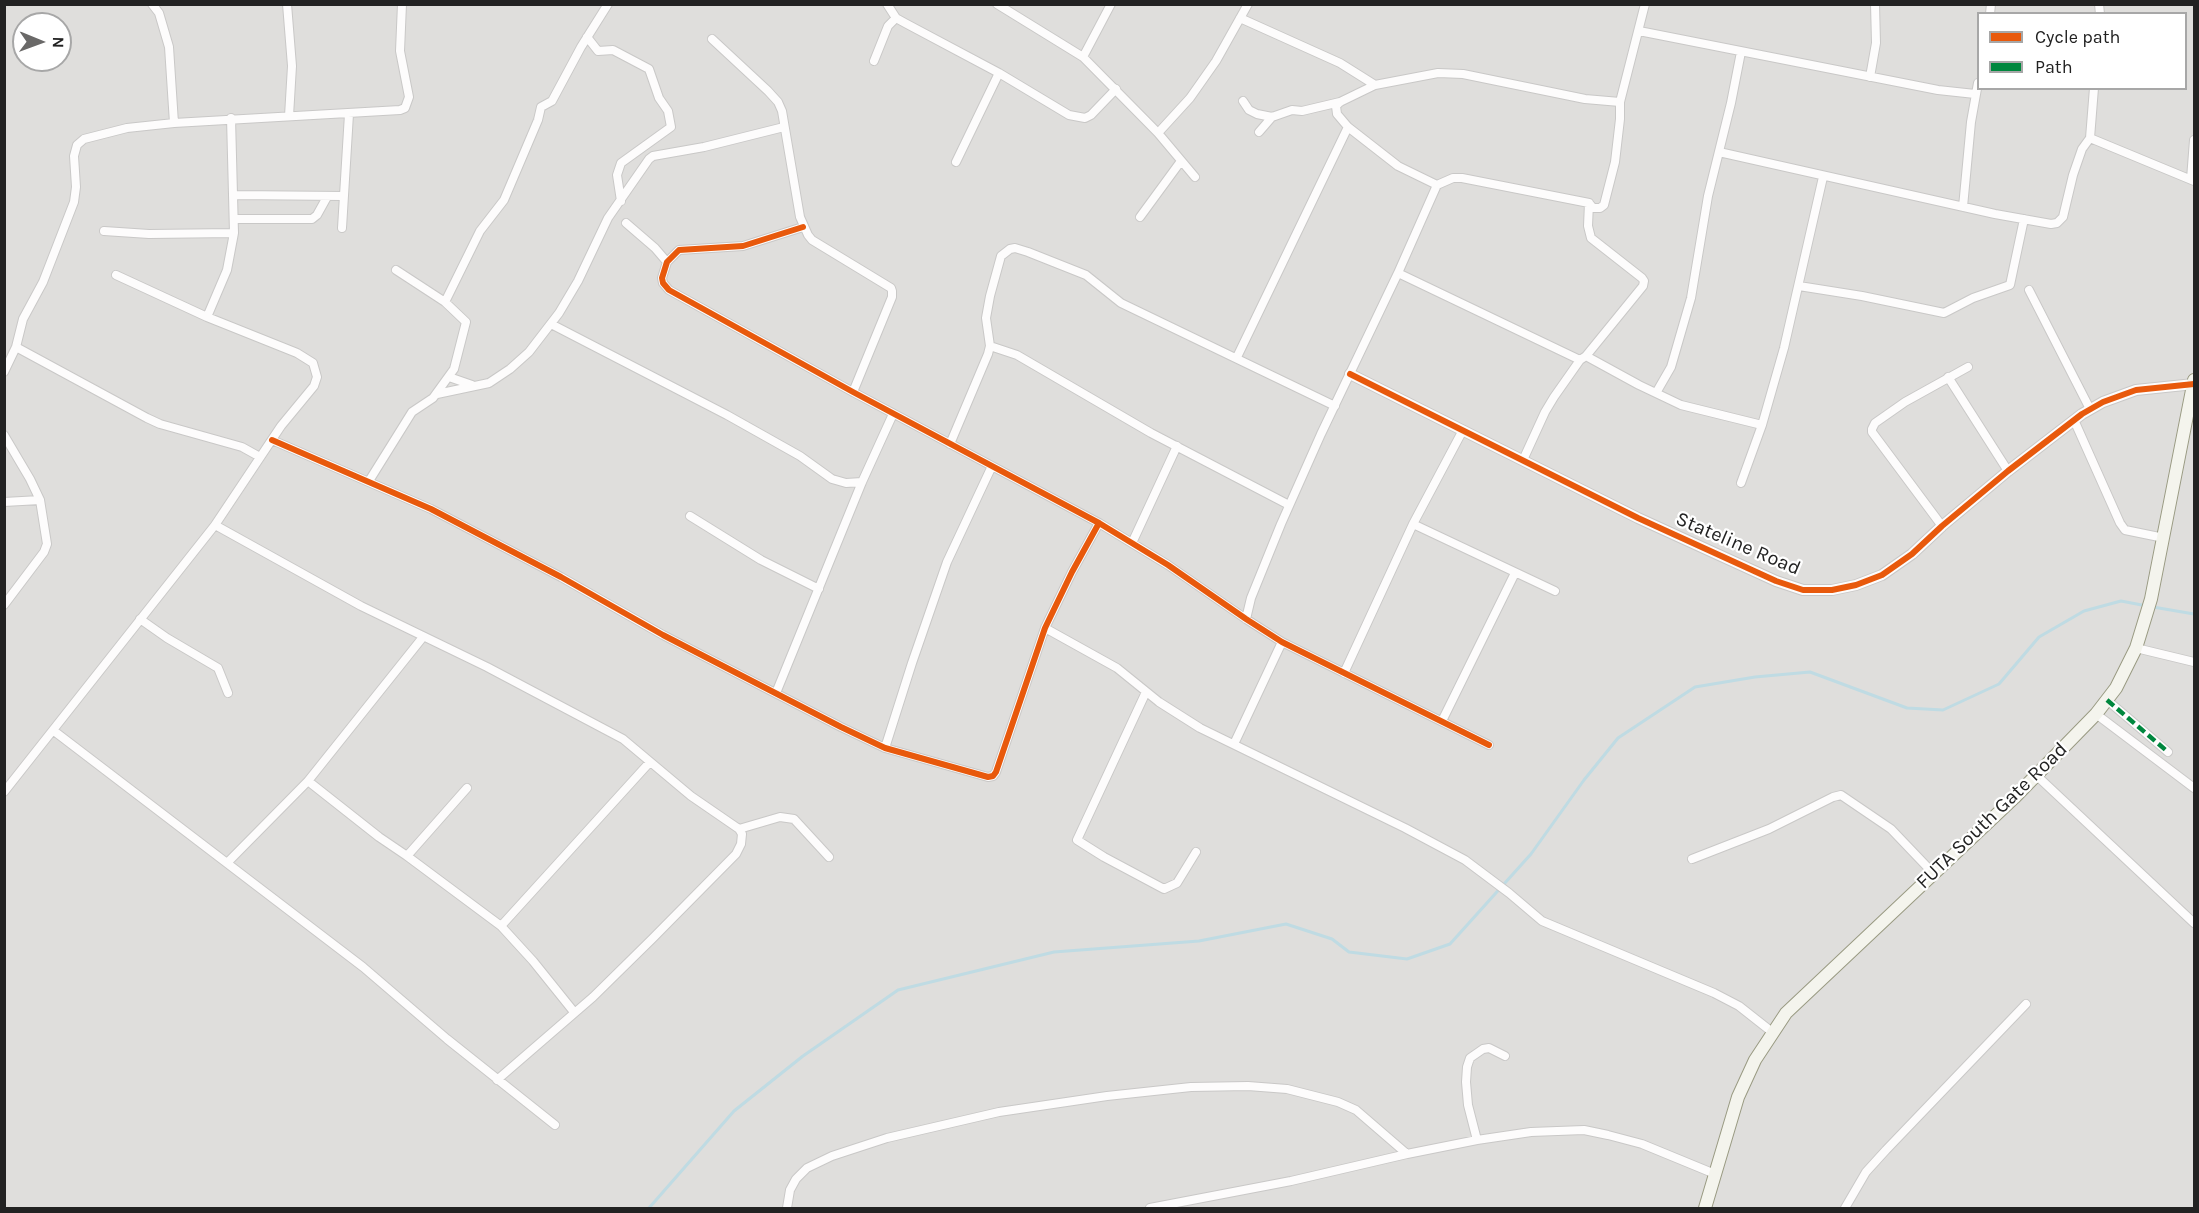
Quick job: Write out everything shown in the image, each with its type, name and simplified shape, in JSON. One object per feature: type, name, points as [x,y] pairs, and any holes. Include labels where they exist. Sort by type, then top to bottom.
[{"type":"main road","name":"FUTA South Gate Road","points":[[1705,1209],[1738,1097],[1755,1060],[1786,1013],[2036,775],[2096,714],[2116,688],[2136,648],[2150,605],[2194,382]]},
{"type":"street","points":[[152,4],[159,13],[169,47],[174,123]]},
{"type":"street","points":[[286,4],[292,66],[290,116]]},
{"type":"street","points":[[4,372],[16,347],[23,319],[43,282],[74,202],[76,145],[84,139],[127,128],[231,118],[349,114],[405,108],[409,98],[400,51],[402,4]]},
{"type":"street","points":[[446,302],[480,231],[504,200],[542,107],[552,101],[608,4]]},
{"type":"street","points":[[887,4],[896,18],[1077,118],[1091,115],[1116,89]]},
{"type":"street","points":[[997,4],[1083,57],[1158,133],[1195,177]]},
{"type":"street","points":[[1083,57],[1111,4]]},
{"type":"street","points":[[1158,133],[1197,88],[1216,61],[1248,4]]},
{"type":"street","points":[[1246,619],[1258,580],[1289,506],[1437,185],[1453,178],[1462,178],[1588,203],[1593,208],[1600,208],[1604,205],[1615,162],[1620,102],[1645,4]]},
{"type":"street","points":[[1870,77],[1876,43],[1875,4]]},
{"type":"street","points":[[874,61],[888,26],[896,18]]},
{"type":"street","points":[[1240,18],[1340,63],[1375,85]]},
{"type":"street","points":[[1639,31],[1938,90],[1976,94]]},
{"type":"street","points":[[587,37],[598,51],[613,50],[649,69],[659,98],[668,111],[671,127],[621,163],[617,175],[621,201]]},
{"type":"street","points":[[712,39],[768,91],[782,111],[803,227],[812,240],[891,288],[892,297],[853,392]]},
{"type":"street","points":[[1656,393],[1671,367],[1691,298],[1708,196],[1741,52]]},
{"type":"street","points":[[956,162],[999,73]]},
{"type":"street","points":[[1259,132],[1272,117],[1292,110],[1302,111],[1340,102],[1375,85],[1438,73],[1463,74],[1585,99],[1620,102]]},
{"type":"street","points":[[1963,207],[1971,122],[1977,88]]},
{"type":"street","points":[[1719,152],[1823,177],[2051,224],[2057,223],[2063,217],[2076,166],[2082,149],[2090,138],[2094,90]]},
{"type":"street","points":[[1243,101],[1249,110],[1272,117]]},
{"type":"street","points":[[1340,102],[1336,106],[1337,114],[1348,127],[1398,166],[1437,185]]},
{"type":"street","points":[[342,228],[349,114]]},
{"type":"street","points":[[207,317],[227,270],[234,232],[231,118]]},
{"type":"street","points":[[436,394],[489,383],[529,352],[551,324],[578,281],[608,218],[649,159],[653,156],[704,147],[784,127]]},
{"type":"street","points":[[1237,357],[1348,127]]},
{"type":"street","points":[[2090,138],[2193,180],[2194,140]]},
{"type":"street","points":[[1140,217],[1181,161]]},
{"type":"street","points":[[1741,483],[1762,425],[1784,348],[1823,177]]},
{"type":"street","points":[[234,195],[343,196]]},
{"type":"street","points":[[234,219],[312,219],[317,215],[327,196]]},
{"type":"street","points":[[1523,460],[1545,412],[1583,358],[1644,281],[1592,238],[1588,226],[1588,203]]},
{"type":"street","points":[[1799,286],[1944,313],[1973,297],[2010,285],[2024,219]]},
{"type":"street","points":[[626,223],[655,248],[667,262]]},
{"type":"street","points":[[803,227],[743,246],[684,249],[674,253],[667,262],[662,278],[665,287],[893,414],[1099,523],[1167,565],[1282,642],[1489,745]]},
{"type":"street","points":[[104,231],[149,234],[234,232]]},
{"type":"street","points":[[950,444],[990,346],[986,318],[990,296],[1002,256],[1010,249],[1028,252],[1086,274],[1121,303],[1335,406]]},
{"type":"street","points":[[369,481],[412,412],[436,394],[454,369],[466,322],[446,302],[396,270]]},
{"type":"street","points":[[1398,273],[1681,405],[1762,425]]},
{"type":"street","points":[[4,792],[215,525],[272,440],[314,386],[317,377],[316,369],[309,359],[207,317],[116,275]]},
{"type":"street","points":[[2029,290],[2090,409]]},
{"type":"street","points":[[551,324],[800,456],[832,479],[846,483],[862,482]]},
{"type":"street","points":[[990,346],[1017,355],[1177,446],[1289,506]]},
{"type":"street","points":[[16,347],[147,418],[236,445],[260,457]]},
{"type":"street","points":[[1942,526],[1872,432],[1875,423],[1905,402],[1968,367]]},
{"type":"street","name":"Stateline Road","points":[[1350,374],[1648,523],[1776,581],[1803,590],[1832,590],[1856,585],[1882,575],[1912,555],[1942,526],[2008,471],[2074,420],[2103,402],[2136,390],[2194,382]]},
{"type":"street","points":[[449,377],[472,385]]},
{"type":"street","points":[[1948,377],[2008,471]]},
{"type":"street","points":[[776,693],[862,482],[893,414]]},
{"type":"street","points":[[2074,420],[2120,523],[2126,530],[2164,538]]},
{"type":"street","points":[[1344,673],[1413,524],[1463,430]]},
{"type":"street","points":[[4,435],[40,500],[47,535],[44,552],[4,605]]},
{"type":"street","points":[[272,440],[431,509],[663,635],[885,747],[983,776],[993,776],[1046,628],[1072,572],[1099,523]]},
{"type":"street","points":[[1132,543],[1177,446]]},
{"type":"street","points":[[885,747],[947,562],[992,466]]},
{"type":"street","points":[[4,502],[40,500]]},
{"type":"street","points":[[690,516],[761,560],[819,589]]},
{"type":"street","points":[[1413,524],[1555,591]]},
{"type":"street","points":[[215,525],[361,606],[487,667],[623,739],[691,796],[739,829],[742,839],[736,854],[593,997],[497,1080]]},
{"type":"street","points":[[1442,721],[1515,573]]},
{"type":"street","points":[[140,619],[218,668],[228,693]]},
{"type":"street","points":[[1046,628],[1117,668],[1174,713],[1406,828],[1465,860],[1542,921],[1714,993],[1739,1006],[1772,1032]]},
{"type":"street","points":[[227,863],[308,781],[423,637]]},
{"type":"street","points":[[1234,744],[1282,642]]},
{"type":"street","points":[[2136,648],[2194,662]]},
{"type":"street","points":[[1146,692],[1077,840],[1164,889],[1177,883],[1196,852]]},
{"type":"street","points":[[2107,700],[2168,752]]},
{"type":"street","points":[[2096,714],[2194,788]]},
{"type":"street","points":[[54,731],[380,981],[497,1080],[555,1125]]},
{"type":"street","points":[[501,926],[649,763]]},
{"type":"street","points":[[2036,775],[2193,916]]},
{"type":"street","points":[[308,781],[379,837],[501,926],[574,1012]]},
{"type":"street","points":[[407,856],[467,788]]},
{"type":"street","points":[[1692,859],[1769,829],[1841,795],[1891,830],[1933,873]]},
{"type":"street","points":[[739,829],[780,817],[794,819],[829,858]]},
{"type":"street","points":[[1845,1209],[1866,1172],[2026,1004]]},
{"type":"street","points":[[1477,1140],[1468,1105],[1467,1067],[1470,1058],[1483,1049],[1489,1048],[1505,1056]]},
{"type":"street","points":[[787,1209],[790,1190],[796,1179],[807,1168],[832,1156],[887,1138],[999,1112],[1107,1096],[1191,1087],[1248,1086],[1287,1089],[1338,1102],[1356,1110],[1407,1154]]},
{"type":"street","points":[[1150,1209],[1407,1154],[1531,1132],[1584,1130],[1642,1144],[1715,1174]]},
{"type":"shaded area","points":[[5,5],[2194,5],[2194,1208],[5,1208]]},
{"type":"waterway","points":[[649,1208],[734,1111],[803,1056],[898,990],[1054,952],[1199,941],[1286,924],[1332,939],[1349,952],[1407,959],[1450,944],[1531,854],[1584,780],[1618,738],[1695,687],[1755,677],[1810,672],[1907,708],[1943,710],[1999,684],[2039,637],[2084,611],[2121,601],[2147,606]]},
{"type":"waterway","points":[[2153,607],[2194,614]]},
{"type":"marked path","points":[[2107,700],[2168,752]]},
{"type":"cycle path","points":[[803,227],[743,246],[679,250],[667,262],[662,278],[663,283],[669,290],[853,392],[1099,523],[1168,565],[1282,642],[1489,745]]},
{"type":"cycle path","points":[[1350,374],[1638,518],[1776,581],[1803,590],[1832,590],[1856,585],[1882,575],[1912,554],[2008,471],[2082,414],[2103,402],[2136,390],[2194,384]]},
{"type":"cycle path","points":[[272,440],[431,509],[561,577],[663,635],[885,748],[988,777],[993,776],[996,772],[1045,628],[1099,523]]}]
